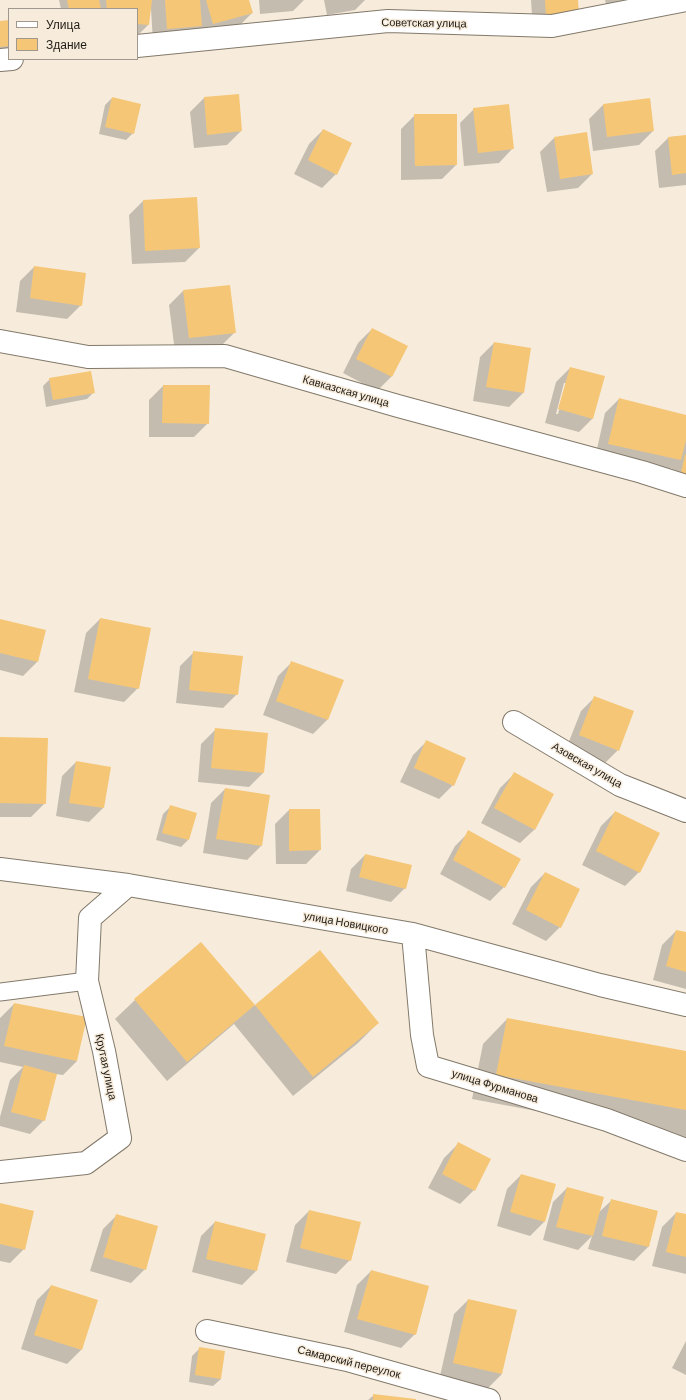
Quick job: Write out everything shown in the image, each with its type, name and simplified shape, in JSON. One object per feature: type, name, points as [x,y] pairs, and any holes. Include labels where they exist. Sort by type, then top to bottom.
[{"type":"street","name":"Советская улица","points":[[138,46],[388,21],[552,26],[686,0]]},
{"type":"street","name":"Кавказская улица","points":[[0,341],[88,357],[225,356],[398,406],[642,472],[686,486]]},
{"type":"street","name":"Азовская улица","points":[[514,722],[620,785],[686,811]]},
{"type":"street","name":"улица Новицкого","points":[[0,869],[128,885],[413,934],[600,985],[686,1005]]},
{"type":"street","name":"Крутая улица","points":[[0,1172],[86,1163],[120,1138],[104,1051],[86,981],[90,918],[128,885]]},
{"type":"street","name":"улица Фурманова","points":[[413,934],[422,1034],[428,1066],[607,1120],[686,1150]]},
{"type":"street","name":"Самарский переулок","points":[[207,1331],[347,1360],[489,1400]]},
{"type":"lane","points":[[0,992],[86,981]]},
{"type":"building","points":[[67,0],[99,0],[101,8],[69,8]]},
{"type":"building","points":[[106,0],[152,0],[149,25],[138,24],[138,8],[107,8]]},
{"type":"building","points":[[165,0],[200,0],[202,26],[167,29]]},
{"type":"building","points":[[206,0],[249,0],[253,13],[213,24]]},
{"type":"building","points":[[545,0],[578,0],[579,15],[546,17]]},
{"type":"building","points":[[8,20],[8,46],[0,47],[0,21]]},
{"type":"building","points":[[239,94],[242,131],[207,135],[204,97]]},
{"type":"building","points":[[112,97],[141,104],[134,134],[105,127]]},
{"type":"building","points":[[650,98],[654,131],[607,137],[603,104]]},
{"type":"building","points":[[509,104],[514,149],[478,153],[473,108]]},
{"type":"building","points":[[414,114],[457,114],[457,165],[415,166]]},
{"type":"building","points":[[323,129],[352,143],[337,175],[308,160]]},
{"type":"building","points":[[587,132],[593,174],[560,179],[554,137]]},
{"type":"building","points":[[686,135],[686,173],[672,175],[668,137]]},
{"type":"building","points":[[197,197],[200,248],[145,251],[143,200]]},
{"type":"building","points":[[34,266],[86,273],[82,306],[30,298]]},
{"type":"building","points":[[230,285],[236,333],[189,338],[183,290]]},
{"type":"building","points":[[372,328],[408,346],[392,377],[356,359]]},
{"type":"building","points":[[494,342],[531,348],[524,393],[486,387]]},
{"type":"building","points":[[570,367],[605,376],[593,419],[558,409]]},
{"type":"building","points":[[91,371],[95,393],[53,400],[49,378]]},
{"type":"building","points":[[163,385],[210,385],[209,424],[162,423]]},
{"type":"building","points":[[619,398],[686,415],[686,440],[681,460],[608,444]]},
{"type":"building","points":[[685,454],[686,455],[686,474],[681,473]]},
{"type":"building","points":[[100,618],[151,628],[139,689],[88,679]]},
{"type":"building","points":[[0,619],[46,630],[38,662],[0,653]]},
{"type":"building","points":[[193,651],[243,656],[238,695],[189,690]]},
{"type":"building","points":[[291,661],[344,680],[328,720],[276,701]]},
{"type":"building","points":[[594,696],[634,711],[619,751],[579,735]]},
{"type":"building","points":[[215,728],[268,733],[264,773],[211,768]]},
{"type":"building","points":[[0,737],[48,738],[46,804],[0,803]]},
{"type":"building","points":[[426,740],[466,758],[454,786],[414,768]]},
{"type":"building","points":[[76,761],[111,767],[104,808],[69,803]]},
{"type":"building","points":[[514,772],[554,794],[535,830],[494,808]]},
{"type":"building","points":[[225,788],[270,795],[262,846],[216,839]]},
{"type":"building","points":[[170,805],[197,813],[189,840],[162,833]]},
{"type":"building","points":[[289,809],[320,809],[321,850],[289,851]]},
{"type":"building","points":[[615,811],[660,833],[640,873],[596,851]]},
{"type":"building","points":[[468,830],[521,859],[505,888],[453,860]]},
{"type":"building","points":[[365,854],[412,865],[406,889],[359,877]]},
{"type":"building","points":[[545,872],[580,889],[561,928],[526,910]]},
{"type":"building","points":[[676,930],[686,932],[686,972],[666,966]]},
{"type":"building","points":[[201,942],[255,1005],[187,1062],[134,999]]},
{"type":"building","points":[[320,950],[379,1023],[313,1077],[255,1005]]},
{"type":"building","points":[[14,1003],[87,1017],[77,1061],[4,1046]]},
{"type":"building","points":[[507,1018],[686,1051],[686,1110],[496,1075]]},
{"type":"building","points":[[24,1065],[57,1074],[45,1121],[11,1112]]},
{"type":"building","points":[[458,1142],[491,1159],[475,1191],[442,1174]]},
{"type":"building","points":[[521,1174],[556,1184],[545,1222],[510,1212]]},
{"type":"building","points":[[567,1187],[604,1197],[593,1236],[556,1227]]},
{"type":"building","points":[[611,1199],[658,1211],[649,1247],[602,1236]]},
{"type":"building","points":[[0,1203],[34,1211],[25,1250],[0,1244]]},
{"type":"building","points":[[309,1210],[361,1222],[351,1261],[300,1248]]},
{"type":"building","points":[[676,1212],[686,1214],[686,1257],[666,1252]]},
{"type":"building","points":[[116,1214],[158,1226],[146,1270],[103,1257]]},
{"type":"building","points":[[215,1221],[266,1234],[257,1271],[206,1259]]},
{"type":"building","points":[[371,1270],[429,1286],[416,1335],[357,1319]]},
{"type":"building","points":[[51,1285],[98,1300],[82,1350],[34,1335]]},
{"type":"building","points":[[468,1299],[517,1310],[502,1374],[453,1363]]},
{"type":"building","points":[[199,1347],[225,1351],[221,1379],[195,1375]]},
{"type":"building","points":[[373,1394],[416,1399],[416,1400],[373,1400]]}]
